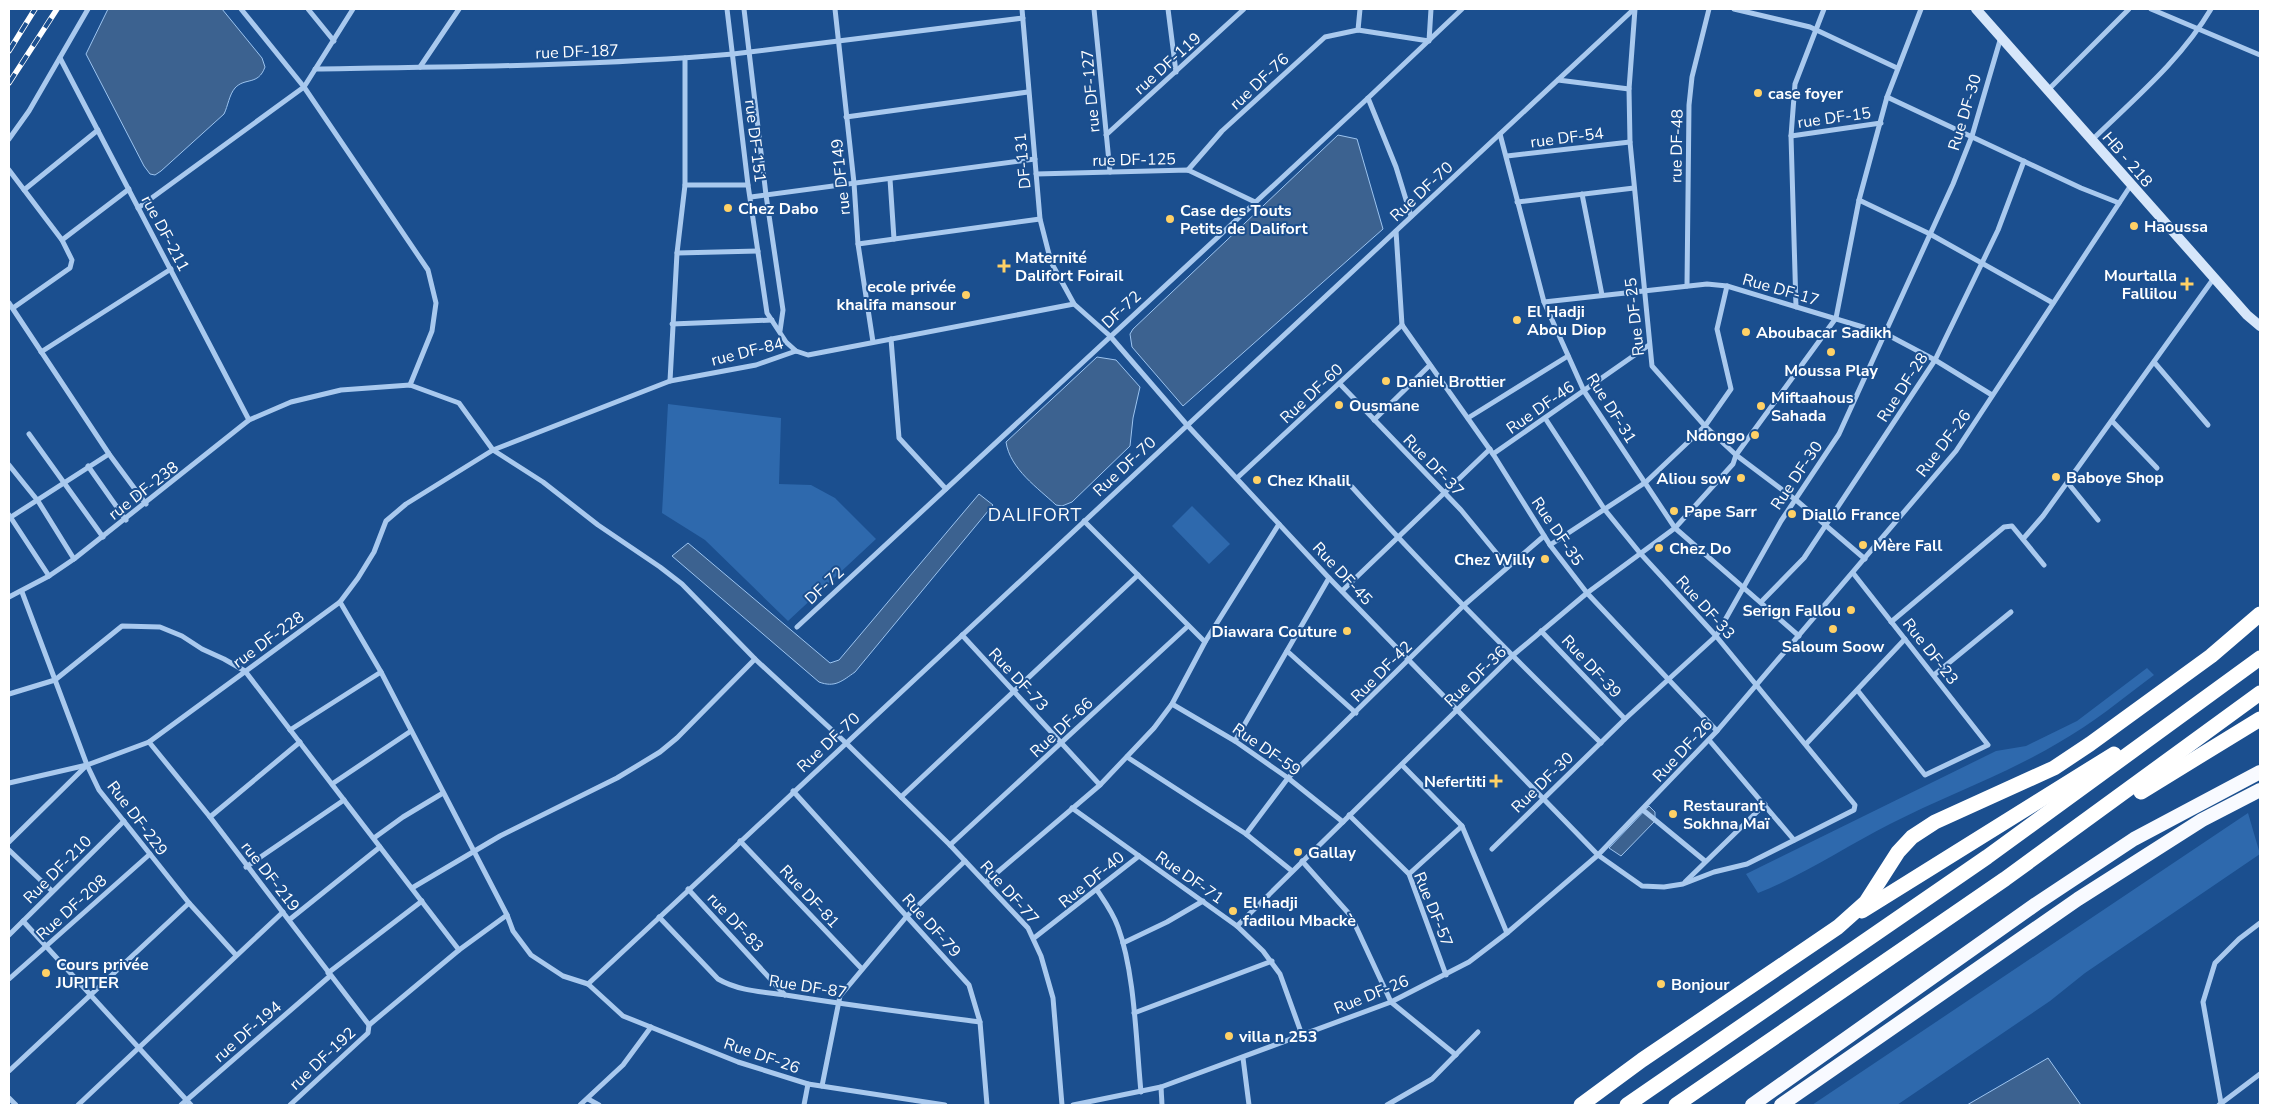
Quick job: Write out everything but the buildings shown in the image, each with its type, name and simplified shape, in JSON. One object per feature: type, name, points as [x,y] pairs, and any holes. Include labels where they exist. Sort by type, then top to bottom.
[{"type":"highway","points":[[1838,927],[1866,902],[1898,852],[1912,837],[1935,822],[2054,768],[2211,656],[2260,614]]},
{"type":"highway","points":[[1628,1105],[1987,856],[2260,658]]},
{"type":"highway","points":[[1581,1105],[1642,1060],[1838,927],[2218,690]]},
{"type":"highway","points":[[1676,1105],[2005,879],[2260,693]]},
{"type":"highway","points":[[2005,879],[2222,740],[2260,719]]},
{"type":"highway","points":[[2198,804],[2260,765]]},
{"type":"highway","points":[[1752,1105],[2044,899],[2134,839],[2260,772]]},
{"type":"highway","points":[[1780,1105],[2078,898],[2202,820],[2260,790]]},
{"type":"highway","points":[[2202,820],[2260,794]]},
{"type":"main road","name":"HB - 218","points":[[1976,9],[2247,315],[2260,326]]},
{"type":"street","points":[[9,139],[29,111],[88,9]]},
{"type":"street","points":[[241,9],[304,88],[428,270],[436,303],[432,332],[410,385],[460,403],[493,450]]},
{"type":"street","points":[[308,9],[334,40]]},
{"type":"street","points":[[138,208],[304,88],[353,9]]},
{"type":"street","points":[[420,68],[458,9]]},
{"type":"street","name":"rue DF-151","points":[[727,9],[748,185],[767,313],[786,342],[796,351]]},
{"type":"street","name":"rue DF-151","points":[[744,9],[766,195],[784,310],[780,331]]},
{"type":"street","name":"rue DF149","points":[[836,9],[854,184],[858,244],[873,342]]},
{"type":"street","name":"DF-131","points":[[1022,9],[1040,219],[1051,262],[1074,304]]},
{"type":"street","name":"rue DF-127","points":[[1094,9],[1110,172]]},
{"type":"street","points":[[1168,9],[1176,72]]},
{"type":"street","name":"rue DF-119","points":[[1106,135],[1244,9]]},
{"type":"street","points":[[1358,30],[1360,9]]},
{"type":"street","points":[[1429,40],[1430,9]]},
{"type":"street","name":"DF-72","points":[[796,627],[1462,9]]},
{"type":"street","name":"Rue DF-70","points":[[588,984],[1635,9]]},
{"type":"street","name":"Rue DF-25","points":[[1635,9],[1629,89],[1630,142],[1652,366],[1705,426],[1736,455],[1826,524],[1865,559]]},
{"type":"street","name":"rue DF-48","points":[[1687,286],[1689,105],[1692,77],[1709,9]]},
{"type":"street","points":[[1734,9],[1814,30],[1897,68]]},
{"type":"street","points":[[1796,307],[1791,136],[1795,84],[1814,30],[1824,9]]},
{"type":"street","points":[[1836,318],[1859,200],[1887,97],[1921,9]]},
{"type":"street","points":[[2047,90],[2129,9]]},
{"type":"street","points":[[2151,9],[2260,55]]},
{"type":"street","points":[[2091,140],[2182,52],[2211,9]]},
{"type":"street","name":"rue DF-187","points":[[315,70],[611,63],[685,58],[750,52],[1023,18]]},
{"type":"street","name":"rue DF-76","points":[[1188,170],[1222,132],[1325,37],[1358,30],[1429,40]]},
{"type":"street","name":"Rue DF-30","points":[[1492,849],[1625,719],[1716,636],[1781,521],[1839,434],[1953,184],[1972,136],[2001,36]]},
{"type":"street","name":"rue DF-211","points":[[60,58],[250,420]]},
{"type":"street","points":[[670,381],[677,253],[685,185],[685,58]]},
{"type":"street","points":[[1558,80],[1629,89]]},
{"type":"street","points":[[846,116],[1028,92]]},
{"type":"street","points":[[1887,97],[2080,188],[2119,202]]},
{"type":"street","points":[[1368,98],[1396,167],[1411,216]]},
{"type":"street","name":"rue DF-15","points":[[1791,136],[1881,123]]},
{"type":"street","points":[[24,190],[98,130]]},
{"type":"street","name":"Rue DF-31","points":[[1500,134],[1544,302],[1584,391],[1675,528],[1799,636]]},
{"type":"street","name":"rue DF-54","points":[[1507,156],[1630,142]]},
{"type":"street","points":[[751,197],[1035,159]]},
{"type":"street","name":"Rue DF-28","points":[[1761,602],[1804,558],[1935,360],[1998,230],[2024,161]]},
{"type":"street","points":[[9,170],[62,240],[72,260],[70,268],[11,305],[109,454],[146,504]]},
{"type":"street","name":"rue DF-125","points":[[1036,174],[1188,170],[1255,202]]},
{"type":"street","points":[[890,178],[894,239]]},
{"type":"street","points":[[685,185],[748,185]]},
{"type":"street","name":"Rue DF-26","points":[[1073,1105],[1161,1087],[1391,1002],[1470,962],[1598,855],[1718,731],[1956,451],[2131,185]]},
{"type":"street","points":[[1517,202],[1634,188]]},
{"type":"street","points":[[62,240],[129,189]]},
{"type":"street","points":[[1582,194],[1602,295]]},
{"type":"street","points":[[1859,200],[1930,234],[2053,303]]},
{"type":"street","points":[[858,244],[1040,219]]},
{"type":"street","points":[[1396,231],[1402,325]]},
{"type":"street","points":[[677,253],[758,251]]},
{"type":"street","points":[[41,352],[171,269]]},
{"type":"street","points":[[2024,539],[2044,516],[2214,278]]},
{"type":"street","name":"Rue DF-17","points":[[1544,302],[1707,284],[1727,286],[1886,334],[1935,360],[1992,395]]},
{"type":"street","points":[[1550,545],[1646,482],[1705,426],[1731,389],[1717,329],[1727,286]]},
{"type":"street","name":"Rue DF-45","points":[[1074,304],[1110,336],[1187,425],[1329,578],[1457,711],[1598,855],[1642,886],[1664,887],[1683,884],[1714,872],[1747,864],[1854,810],[1855,807]]},
{"type":"street","name":"rue DF-84","points":[[493,450],[670,381],[756,364],[796,351],[808,355],[1074,304]]},
{"type":"street","name":"Rue DF-36","points":[[1238,926],[1512,656],[1587,593],[1675,528],[1733,464],[1736,455],[1836,318]]},
{"type":"street","points":[[672,324],[772,320]]},
{"type":"street","name":"Rue DF-35","points":[[1402,325],[1492,452],[1550,545],[1587,593],[1718,731]]},
{"type":"street","name":"Rue DF-60","points":[[1237,478],[1402,325]]},
{"type":"street","points":[[891,339],[900,438],[946,489]]},
{"type":"street","name":"Rue DF-46","points":[[1342,591],[1444,493],[1492,452],[1545,418],[1649,345]]},
{"type":"street","points":[[1468,418],[1568,356]]},
{"type":"street","points":[[2154,362],[2208,425]]},
{"type":"street","points":[[1374,420],[1430,365]]},
{"type":"street","name":"Rue DF-37","points":[[1340,384],[1470,521],[1507,566]]},
{"type":"street","name":"rue DF-238","points":[[9,597],[22,592],[74,559],[126,520],[250,420],[291,402],[341,390],[410,385]]},
{"type":"street","name":"Rue DF-33","points":[[1545,418],[1605,510],[1640,554],[1716,636],[1806,744],[1855,807]]},
{"type":"street","points":[[2112,421],[2157,468]]},
{"type":"street","points":[[29,434],[103,537]]},
{"type":"street","name":"rue DF-228","points":[[9,783],[88,765],[149,742],[340,602],[374,552],[386,521],[406,504],[493,450]]},
{"type":"street","name":"Rue DF-77","points":[[493,450],[543,482],[598,525],[682,584],[755,659],[846,743],[950,845],[1028,928],[1034,938],[1053,998],[1062,1105]]},
{"type":"street","points":[[49,576],[10,516],[38,501],[65,484],[88,466],[109,454]]},
{"type":"street","points":[[9,465],[38,501],[74,559]]},
{"type":"street","points":[[88,466],[126,520]]},
{"type":"street","points":[[2068,482],[2098,520]]},
{"type":"street","points":[[1352,487],[1463,606],[1601,743]]},
{"type":"street","points":[[1084,521],[1205,642]]},
{"type":"street","points":[[986,882],[1100,785],[1127,757],[1172,704],[1205,642],[1279,524]]},
{"type":"street","points":[[1892,622],[2004,527],[2012,526],[2044,565]]},
{"type":"street","name":"Rue DF-42","points":[[1246,834],[1288,778],[1463,606],[1544,536]]},
{"type":"street","name":"Rue DF-23","points":[[1853,573],[1988,745],[1925,775],[1858,691]]},
{"type":"street","points":[[901,797],[1138,574]]},
{"type":"street","points":[[1235,741],[1329,578]]},
{"type":"street","name":"Rue DF-229","points":[[22,592],[99,790],[189,903],[236,955]]},
{"type":"street","points":[[340,602],[380,672],[507,915],[513,931],[531,955],[563,976],[588,984]]},
{"type":"street","points":[[1934,675],[2011,612]]},
{"type":"street","points":[[9,694],[55,680],[122,626],[160,627],[224,658],[245,672],[459,950]]},
{"type":"street","name":"Rue DF-66","points":[[950,845],[1188,626]]},
{"type":"street","name":"Rue DF-39","points":[[1541,630],[1625,719]]},
{"type":"street","name":"Rue DF-73","points":[[962,635],[1100,785]]},
{"type":"street","points":[[1806,744],[1905,639]]},
{"type":"street","points":[[1287,651],[1356,713]]},
{"type":"street","points":[[412,888],[500,836],[616,778],[660,752],[755,659]]},
{"type":"street","points":[[290,730],[380,672]]},
{"type":"street","name":"Rue DF-59","points":[[1172,704],[1235,741],[1288,778],[1342,822]]},
{"type":"street","points":[[332,784],[411,731]]},
{"type":"street","points":[[1709,740],[1794,840]]},
{"type":"street","name":"rue DF-219","points":[[149,742],[210,817],[246,867],[283,912],[370,1027]]},
{"type":"street","points":[[210,817],[300,742]]},
{"type":"street","points":[[1127,757],[1246,834],[1292,871]]},
{"type":"street","points":[[9,842],[88,765]]},
{"type":"street","points":[[1402,765],[1462,826],[1507,933]]},
{"type":"street","name":"Rue DF-79","points":[[794,792],[969,985],[980,1022],[986,1105]]},
{"type":"street","points":[[374,838],[403,817],[443,793]]},
{"type":"street","points":[[246,867],[344,800]]},
{"type":"street","points":[[1683,884],[1765,804]]},
{"type":"street","name":"Rue DF-71","points":[[1072,808],[1238,926],[1272,961],[1280,974],[1302,1035]]},
{"type":"street","points":[[1643,810],[1705,861]]},
{"type":"street","name":"Rue DF-57","points":[[1349,815],[1409,874],[1446,975]]},
{"type":"street","name":"Rue DF-210","points":[[9,935],[124,821]]},
{"type":"street","points":[[1409,874],[1462,826]]},
{"type":"street","name":"Rue DF-81","points":[[740,841],[862,969]]},
{"type":"street","points":[[288,920],[380,847]]},
{"type":"street","points":[[9,850],[52,891]]},
{"type":"street","name":"Rue DF-208","points":[[9,979],[150,854]]},
{"type":"street","name":"Rue DF-40","points":[[1034,938],[1139,856]]},
{"type":"street","points":[[822,1086],[837,1004],[844,990],[907,916],[964,861]]},
{"type":"street","points":[[1302,861],[1351,916],[1391,1002],[1456,1055]]},
{"type":"street","name":"rue DF-83","points":[[688,889],[785,995]]},
{"type":"street","points":[[1097,890],[1110,910],[1123,943],[1134,1013],[1141,1092]]},
{"type":"street","points":[[1123,943],[1167,922],[1203,901]]},
{"type":"street","name":"rue DF-194","points":[[181,1105],[329,974],[422,902]]},
{"type":"street","points":[[9,1072],[189,903]]},
{"type":"street","points":[[78,1105],[283,912]]},
{"type":"street","name":"rue DF-192","points":[[290,1105],[336,1063],[370,1027],[459,950],[507,915]]},
{"type":"street","name":"Rue DF-87","points":[[659,917],[718,979],[727,984],[754,991],[837,1004],[980,1022]]},
{"type":"street","points":[[23,921],[191,1105]]},
{"type":"street","points":[[2260,923],[2239,939],[2215,963],[2203,1002],[2220,1104],[2260,1074]]},
{"type":"street","points":[[1134,1013],[1272,961]]},
{"type":"street","name":"Rue DF-26","points":[[588,984],[623,1016],[738,1062],[808,1084],[945,1105]]},
{"type":"street","points":[[580,1105],[623,1064],[651,1027]]},
{"type":"street","points":[[1387,1105],[1432,1079],[1478,1032]]},
{"type":"street","points":[[1243,1058],[1249,1105]]},
{"type":"street","points":[[804,1105],[808,1084]]},
{"type":"street","points":[[1161,1087],[1162,1105]]},
{"type":"street","points":[[588,1099],[599,1105]]},
{"type":"street","points":[[10,1100],[16,1105]]},
{"type":"shaded area","points":[[108,9],[222,9],[262,58],[265,67],[259,77],[235,88],[224,114],[155,175],[150,174],[144,166],[86,54]]},
{"type":"shaded area","points":[[1338,135],[1357,139],[1383,229],[1183,406],[1132,347],[1130,334],[1133,329]]},
{"type":"shaded area","points":[[1097,357],[1116,360],[1140,387],[1133,418],[1130,446],[1072,502],[1062,506],[1056,505],[1033,485],[1019,469],[1013,461],[1006,442]]},
{"type":"shaded area","points":[[668,404],[781,418],[779,484],[811,485],[835,498],[876,539],[788,621],[705,540],[662,513]]},
{"type":"shaded area","points":[[979,494],[993,505],[855,672],[834,684],[819,682],[672,556],[688,543],[830,663],[839,660]]},
{"type":"shaded area","points":[[1192,506],[1230,544],[1209,564],[1172,526]]},
{"type":"shaded area","points":[[2147,668],[2154,675],[2083,728],[2038,755],[1890,824],[1808,869],[1758,893],[1746,874],[1996,751],[2026,746],[2077,721]]},
{"type":"shaded area","points":[[1649,806],[1655,812],[1655,821],[1621,856],[1609,848]]},
{"type":"shaded area","points":[[2248,813],[2260,854],[2085,973],[2050,1001],[1897,1105],[1812,1105]]},
{"type":"shaded area","points":[[2048,1058],[2081,1105],[1967,1105]]},
{"type":"railway","points":[[9,51],[35,9]]},
{"type":"railway","points":[[9,83],[57,9]]},
{"type":"place","name":"case foyer","points":[[1758,93]]},
{"type":"place","name":"Chez Dabo","points":[[728,208]]},
{"type":"place","name":"Case des Touts Petits de Dalifort","points":[[1170,219]]},
{"type":"place","name":"Haoussa","points":[[2134,226]]},
{"type":"place","name":"Maternité Dalifort Foirail","points":[[1004,266]]},
{"type":"place","name":"Mourtalla Fallilou","points":[[2187,284]]},
{"type":"place","name":"ecole privée khalifa mansour","points":[[966,295]]},
{"type":"place","name":"El Hadji Abou Diop","points":[[1517,320]]},
{"type":"place","name":"Aboubacar Sadikh","points":[[1746,332]]},
{"type":"place","name":"Moussa Play","points":[[1831,352]]},
{"type":"place","name":"Daniel Brottier","points":[[1386,381]]},
{"type":"place","name":"Ousmane","points":[[1339,405]]},
{"type":"place","name":"Miftaahous Sahada","points":[[1761,406]]},
{"type":"place","name":"Ndongo","points":[[1755,435]]},
{"type":"place","name":"Baboye Shop","points":[[2056,477]]},
{"type":"place","name":"Aliou sow","points":[[1741,478]]},
{"type":"place","name":"Chez Khalil","points":[[1257,480]]},
{"type":"place","name":"Pape Sarr","points":[[1674,511]]},
{"type":"place","name":"Diallo France","points":[[1792,514]]},
{"type":"place","name":"Mère Fall","points":[[1863,545]]},
{"type":"place","name":"Chez Do","points":[[1659,548]]},
{"type":"place","name":"Chez Willy","points":[[1545,559]]},
{"type":"place","name":"Serign Fallou","points":[[1851,610]]},
{"type":"place","name":"Saloum Soow","points":[[1833,629]]},
{"type":"place","name":"Diawara Couture","points":[[1347,631]]},
{"type":"place","name":"Nefertiti","points":[[1496,781]]},
{"type":"place","name":"Restaurant Sokhna Maï","points":[[1673,814]]},
{"type":"place","name":"Gallay","points":[[1298,852]]},
{"type":"place","name":"El hadji fadilou Mbackè","points":[[1233,911]]},
{"type":"place","name":"Cours privée JUPITER","points":[[46,973]]},
{"type":"place","name":"Bonjour","points":[[1661,984]]},
{"type":"place","name":"villa n 253","points":[[1229,1036]]},
{"type":"district","name":"DALIFORT","points":[[1035,515]]}]
